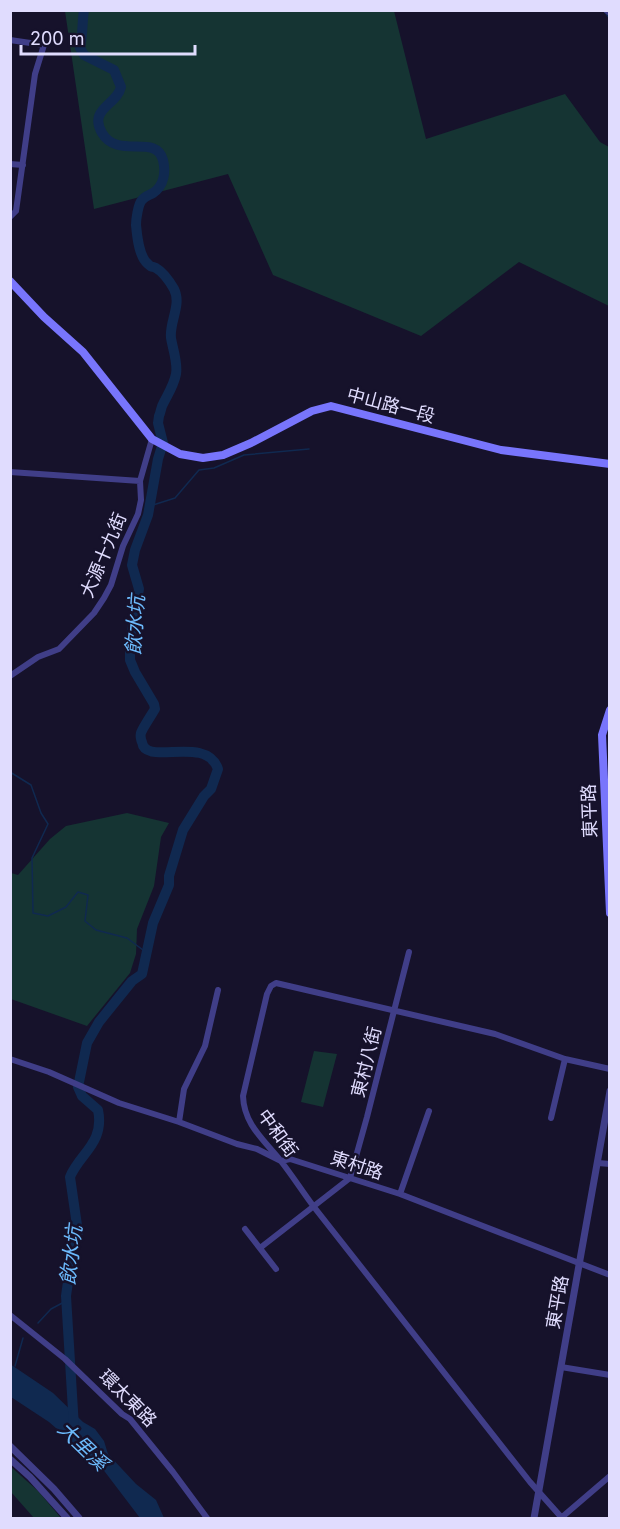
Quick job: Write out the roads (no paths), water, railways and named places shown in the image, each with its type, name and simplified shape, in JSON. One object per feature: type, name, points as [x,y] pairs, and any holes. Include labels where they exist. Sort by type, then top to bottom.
[{"type":"main road","points":[[10,281],[44,317],[83,352],[152,439]]},
{"type":"main road","name":"中山路一段","points":[[152,439],[174,451],[203,458],[223,455],[312,411],[331,406],[501,450],[609,464]]},
{"type":"main road","name":"東平路","points":[[609,710],[602,735],[609,913]]},
{"type":"street","points":[[10,40],[44,45],[35,74],[16,212],[10,217]]},
{"type":"street","points":[[10,164],[23,165]]},
{"type":"street","name":"大源十九街","points":[[10,676],[38,657],[58,649],[94,614],[111,585],[123,546],[138,514],[141,500],[140,481],[152,439]]},
{"type":"street","points":[[10,472],[140,481]]},
{"type":"street","name":"東村八街","points":[[350,1178],[409,952]]},
{"type":"street","name":"中和街","points":[[562,1518],[539,1492],[249,1123],[243,1108],[246,1081],[267,994],[271,986],[276,983],[509,1038],[565,1059],[609,1069]]},
{"type":"street","points":[[178,1122],[184,1089],[205,1046],[218,990]]},
{"type":"street","name":"東村路","points":[[10,1059],[49,1072],[119,1103],[257,1149],[281,1161],[290,1159],[400,1194],[609,1275]]},
{"type":"street","points":[[551,1118],[565,1059]]},
{"type":"street","name":"東平路","points":[[534,1518],[609,1091]]},
{"type":"street","points":[[400,1194],[429,1111]]},
{"type":"street","points":[[598,1163],[609,1164]]},
{"type":"street","points":[[260,1248],[350,1178]]},
{"type":"street","points":[[245,1229],[276,1269]]},
{"type":"street","name":"環太東路","points":[[10,1315],[80,1372],[136,1425],[207,1518]]},
{"type":"street","points":[[561,1367],[609,1376]]},
{"type":"street","points":[[10,1446],[54,1489],[79,1518]]},
{"type":"street","points":[[10,1459],[30,1477],[67,1518]]},
{"type":"street","points":[[562,1518],[609,1477]]},
{"type":"water","name":"大里溪","points":[[10,1364],[53,1393],[83,1422],[95,1429],[104,1441],[108,1454],[136,1484],[156,1500],[164,1518],[140,1518],[102,1468],[49,1422],[11,1397]]},
{"type":"waterway","name":"飲水坑","points":[[74,1427],[66,1296],[73,1246],[78,1232],[70,1177],[95,1140],[99,1121],[98,1110],[82,1096],[78,1087],[87,1043],[99,1022],[132,981],[142,974],[153,923],[169,885],[169,876],[183,830],[204,796],[211,789],[218,769],[211,759],[201,754],[153,752],[146,749],[141,739],[142,731],[155,709],[130,660],[130,642],[139,589],[132,565],[148,515],[163,443],[158,423],[159,416],[176,374],[171,332],[177,301],[174,289],[168,280],[159,270],[151,267],[142,256],[136,230],[138,208],[141,202],[157,190],[162,183],[163,160],[159,152],[153,148],[117,145],[109,141],[102,133],[98,118],[121,87],[114,70],[84,55],[80,48],[84,10]]},
{"type":"waterway","points":[[604,11],[610,19]]},
{"type":"waterway","points":[[150,506],[175,498],[199,470],[214,468],[244,455],[309,449]]},
{"type":"waterway","points":[[10,772],[31,785],[41,813],[48,824],[32,858],[33,913],[48,916],[66,907],[78,892],[88,895],[85,921],[96,930],[127,938],[147,953]]},
{"type":"waterway","points":[[38,1323],[51,1309],[66,1301]]},
{"type":"waterway","points":[[15,1366],[23,1338]]}]
